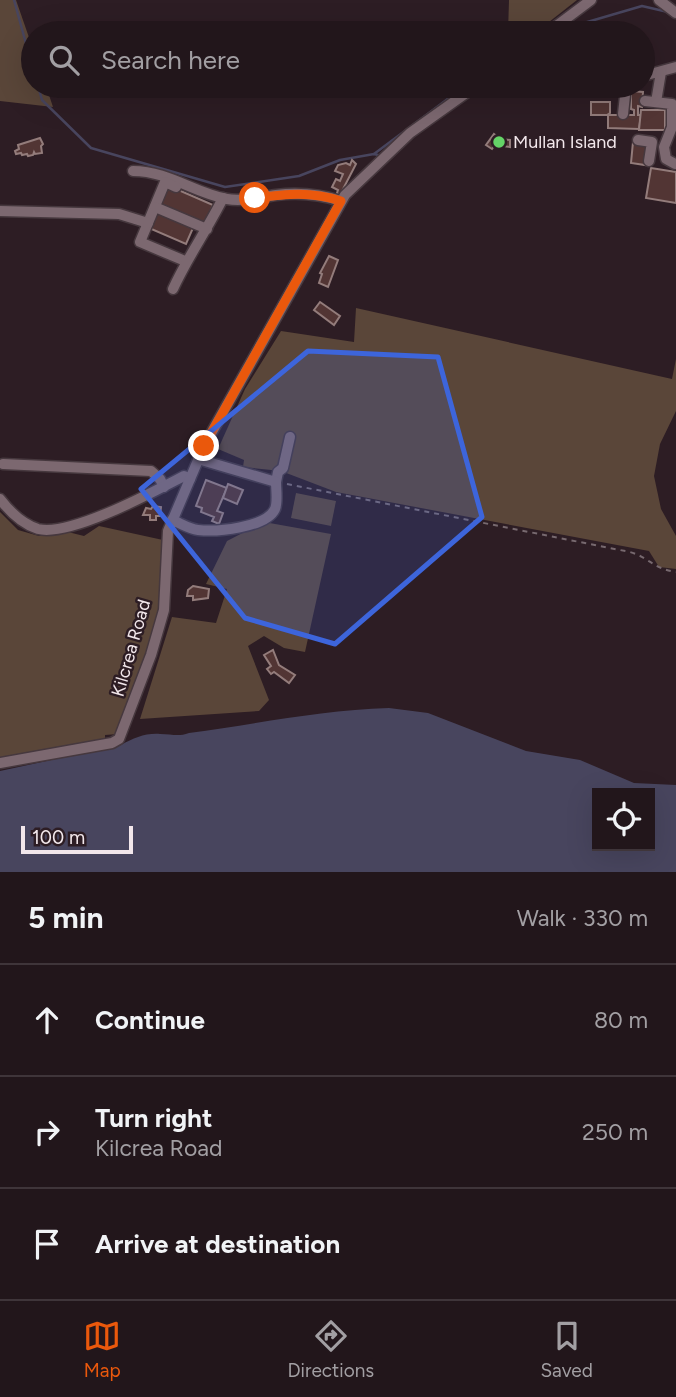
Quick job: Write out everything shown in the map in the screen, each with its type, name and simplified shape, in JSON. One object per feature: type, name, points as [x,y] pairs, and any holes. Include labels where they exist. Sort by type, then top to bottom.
[{"type":"street","points":[[563,21],[591,0]]},
{"type":"street","points":[[659,0],[676,13]]},
{"type":"street","points":[[655,73],[676,66]]},
{"type":"street","points":[[655,90],[661,72]]},
{"type":"street","name":"Kilcrea Road","points":[[0,763],[112,743],[119,739],[151,655],[164,610],[168,531],[198,459],[341,201],[401,141],[460,98]]},
{"type":"street","points":[[623,114],[625,98]]},
{"type":"street","points":[[652,98],[651,102],[673,104],[672,127],[664,147],[666,159],[675,164]]},
{"type":"street","points":[[649,161],[652,142],[656,138],[666,138]]},
{"type":"street","points":[[638,140],[652,142]]},
{"type":"street","points":[[133,171],[147,171],[175,179],[218,201]]},
{"type":"street","points":[[186,261],[140,242],[165,183],[218,201],[302,192],[341,201]]},
{"type":"street","points":[[173,289],[186,261],[207,229],[218,201]]},
{"type":"street","points":[[155,206],[207,229]]},
{"type":"street","points":[[0,211],[119,214],[148,223]]},
{"type":"street","points":[[172,520],[195,530],[220,530],[248,525],[270,516],[276,508],[276,482],[278,472],[283,468],[290,437]]},
{"type":"street","points":[[198,459],[276,482]]},
{"type":"street","points":[[3,464],[150,471],[160,479],[164,487]]},
{"type":"street","points":[[0,499],[20,520],[40,529],[55,530],[125,506],[184,476],[190,479]]},
{"type":"path","points":[[276,482],[630,552],[639,555],[654,567],[676,572]]},
{"type":"highlighted area","points":[[308,351],[438,357],[482,517],[335,644],[245,618],[141,489]]},
{"type":"shaded area","points":[[0,0],[16,0],[23,21],[21,21],[21,98],[50,98],[53,107],[0,101]]},
{"type":"shaded area","points":[[509,0],[577,0],[550,21],[508,21]]},
{"type":"shaded area","points":[[356,308],[672,379],[676,359],[676,411],[660,444],[654,476],[661,509],[676,536],[676,569],[659,567],[649,551],[336,492],[281,471],[243,467],[244,460],[218,449],[245,389],[281,331],[354,342]]},
{"type":"shaded area","points":[[296,493],[336,501],[331,526],[291,518]]},
{"type":"shaded area","points":[[0,512],[18,530],[39,536],[64,531],[84,536],[99,526],[163,540],[157,623],[118,734],[105,735],[105,741],[0,761]]},
{"type":"shaded area","points":[[264,522],[331,534],[305,652],[284,648],[264,636],[248,646],[269,700],[259,711],[140,719],[172,617],[216,623],[227,589],[206,584],[227,541]]},
{"type":"shaded area","points":[[389,708],[428,713],[526,751],[580,760],[634,783],[676,785],[676,872],[0,872],[0,771],[121,745],[149,734],[182,735],[338,711]]},
{"type":"building","points":[[631,98],[643,98],[642,107],[638,106],[638,115],[641,115],[639,129],[608,128],[608,115],[634,115],[634,110],[631,109]]},
{"type":"building","points":[[591,102],[610,102],[610,113],[591,115]]},
{"type":"building","points":[[641,110],[665,110],[665,130],[639,130]]},
{"type":"building","name":"Mullan Island","points":[[494,134],[501,139],[510,140],[510,147],[495,145],[492,149],[486,145]]},
{"type":"building","points":[[40,138],[43,144],[42,153],[34,152],[28,156],[16,154],[18,145]]},
{"type":"building","points":[[633,142],[648,144],[645,165],[631,163]]},
{"type":"building","points":[[352,160],[356,164],[340,195],[338,190],[332,187],[336,179],[340,181],[343,174],[335,171],[338,165],[350,165]]},
{"type":"building","points":[[651,168],[676,172],[676,203],[646,198]]},
{"type":"building","points":[[167,185],[213,205],[205,224],[159,205]]},
{"type":"building","points":[[157,209],[193,228],[186,244],[149,228]]},
{"type":"building","points":[[329,256],[338,260],[328,287],[319,283],[320,273]]},
{"type":"building","points":[[320,302],[340,316],[334,325],[314,310]]},
{"type":"building","points":[[206,480],[227,488],[217,511],[223,513],[219,524],[212,521],[214,517],[201,512],[202,508],[196,506]]},
{"type":"building","points":[[228,484],[243,490],[237,504],[223,498]]},
{"type":"building","points":[[153,506],[161,507],[160,516],[156,516],[156,520],[150,520],[150,515],[143,515],[146,508],[151,509]]},
{"type":"building","points":[[193,586],[209,589],[208,598],[193,600],[193,596],[187,596],[188,590]]},
{"type":"building","points":[[273,650],[279,665],[295,675],[289,683],[267,669],[271,666],[264,655]]},
{"type":"waterway","points":[[14,0],[21,25]]},
{"type":"waterway","points":[[591,21],[642,6],[668,12]]},
{"type":"waterway","points":[[41,98],[91,148],[225,187],[299,176],[340,160],[374,154],[382,156]]},
{"type":"waterway","points":[[374,154],[449,98]]},
{"type":"place","name":"Mullan Island","points":[[499,142]]},
{"type":"route","points":[[204,446],[341,201],[302,192],[255,198]]}]
